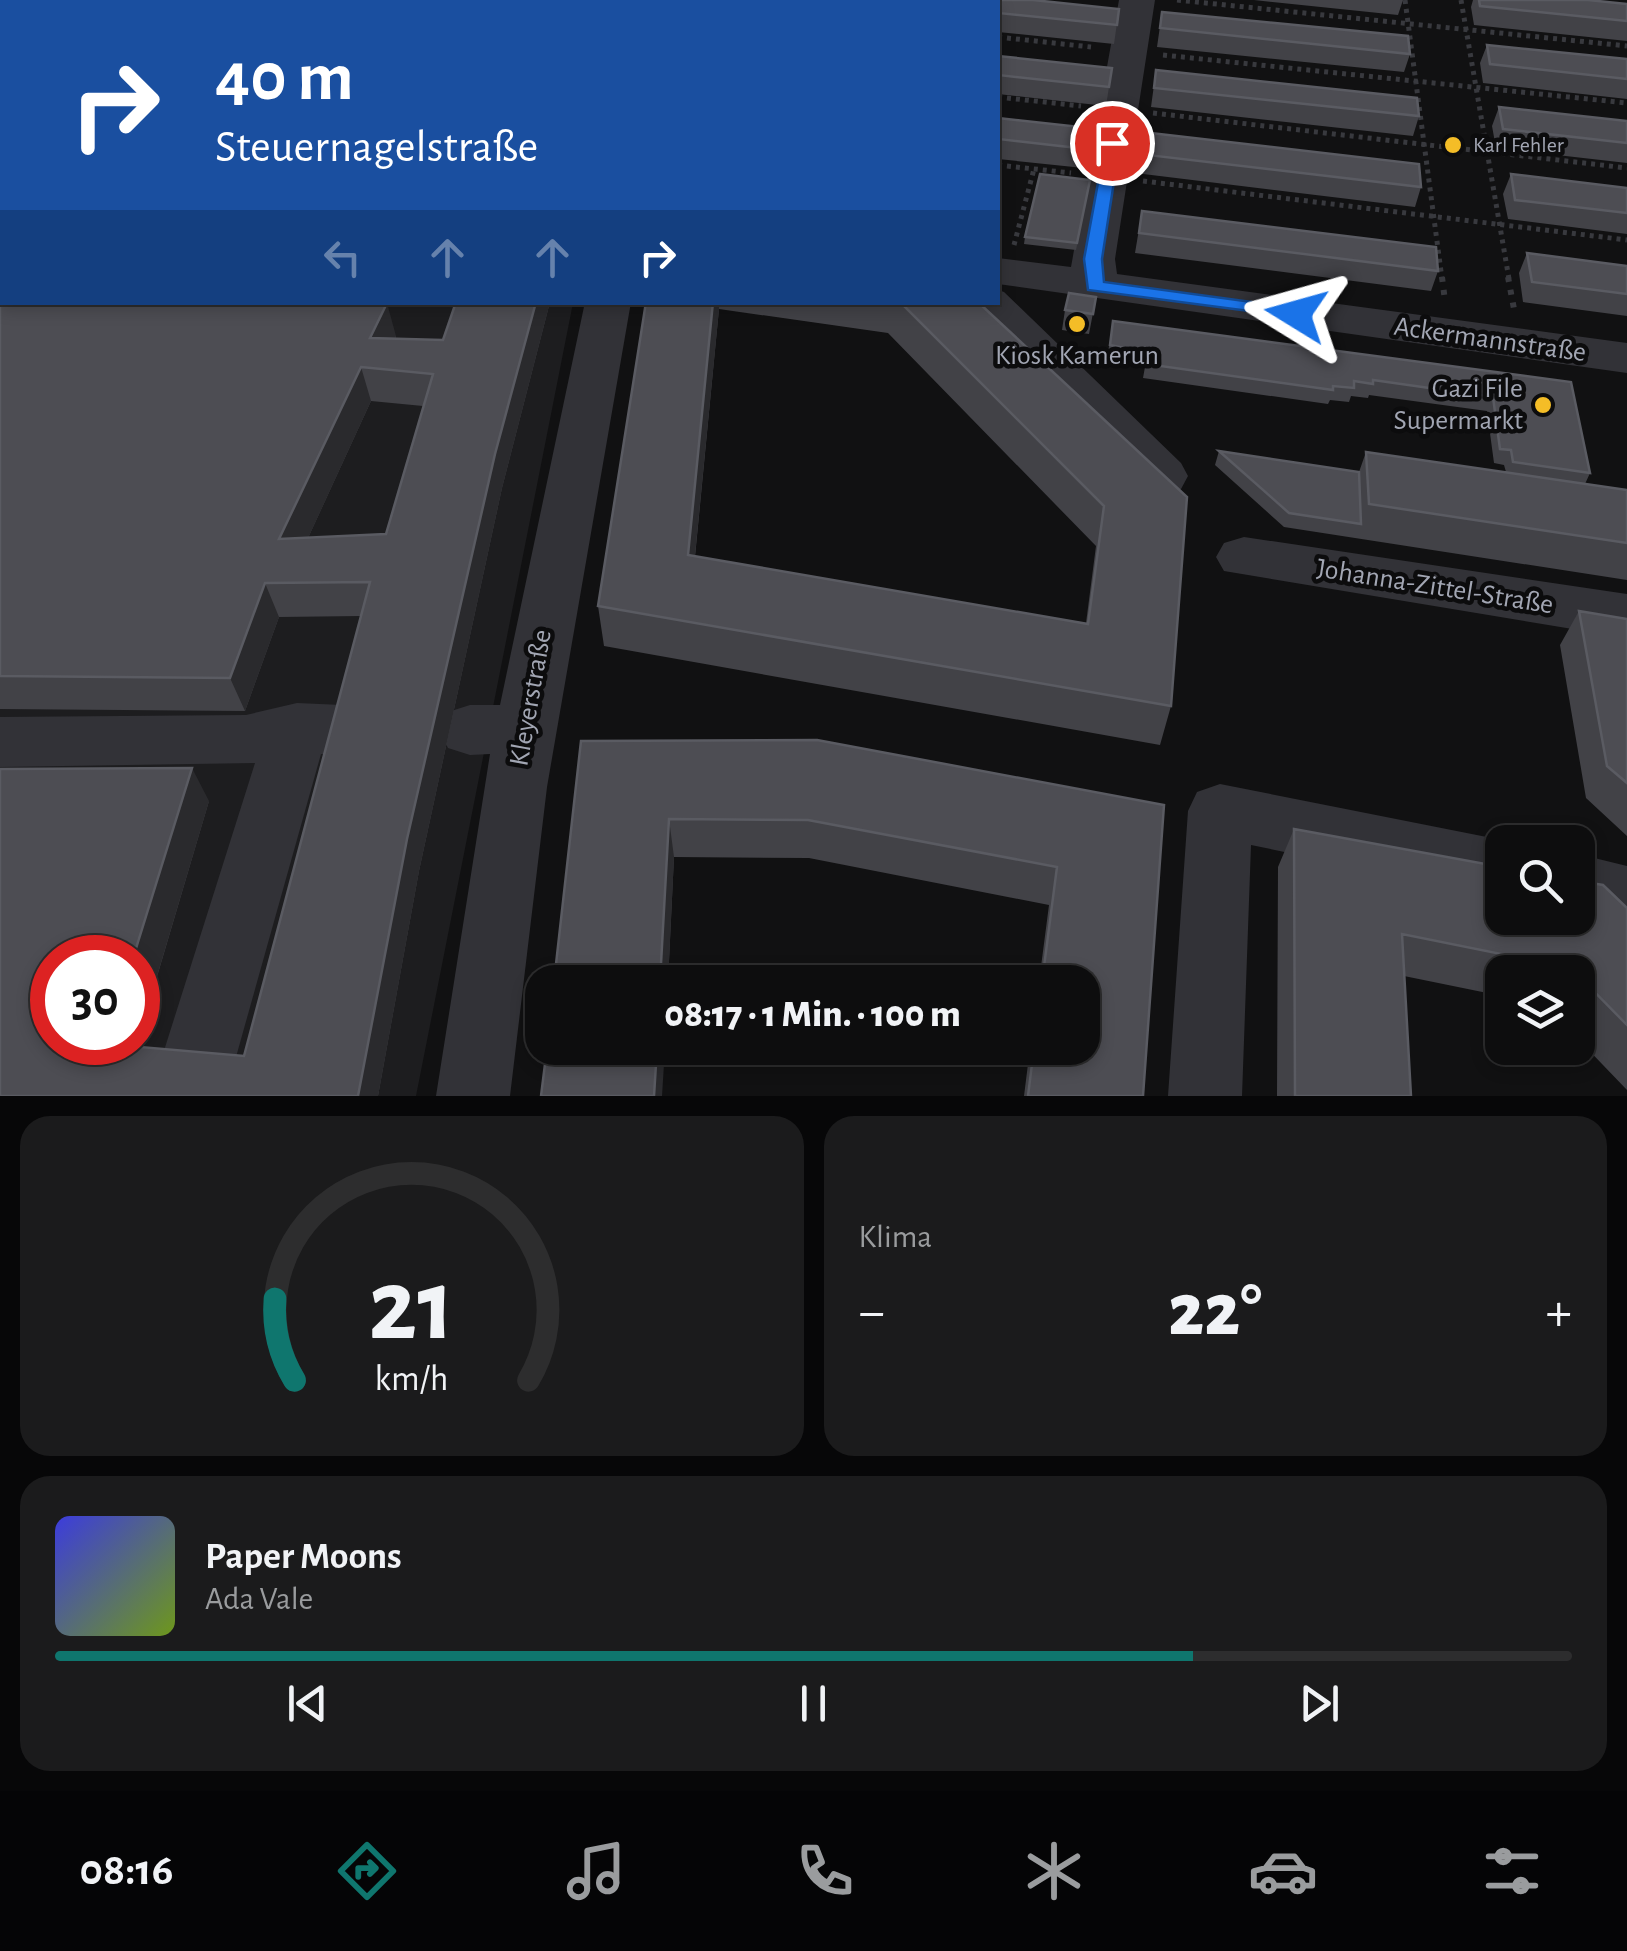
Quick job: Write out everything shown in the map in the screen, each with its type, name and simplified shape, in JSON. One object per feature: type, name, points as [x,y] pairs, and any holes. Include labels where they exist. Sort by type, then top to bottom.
[{"type":"street","points":[[1094,286],[1093,259],[1136,0]]},
{"type":"street","name":"Ackermannstraße","points":[[1005,260],[1094,286],[1627,358]]},
{"type":"street","name":"Kleyerstraße","points":[[473,1096],[498,729],[607,305]]},
{"type":"street","points":[[991,305],[1162,476]]},
{"type":"street","name":"Johanna-Zittel-Straße","points":[[1244,557],[1627,616]]},
{"type":"street","points":[[0,742],[246,740],[320,729],[199,1056]]},
{"type":"street","points":[[1205,1096],[1220,811],[1485,865]]},
{"type":"street","points":[[1595,887],[1613,891],[1627,904]]},
{"type":"path","points":[[1176,0],[1627,46]]},
{"type":"path","points":[[1405,0],[1446,307]]},
{"type":"path","points":[[1462,0],[1515,314]]},
{"type":"path","points":[[1000,37],[1627,103]]},
{"type":"path","points":[[1000,97],[1627,168]]},
{"type":"path","points":[[1000,165],[1627,240]]},
{"type":"path","points":[[1005,260],[1034,169]]},
{"type":"shaded area","points":[[0,305],[573,305],[416,1096],[0,1096]]},
{"type":"building","points":[[1000,0],[1119,9],[1117,25],[1000,13]]},
{"type":"building","points":[[1479,0],[1627,4],[1627,21],[1480,6]]},
{"type":"building","points":[[1162,12],[1408,36],[1410,54],[1160,28]]},
{"type":"building","points":[[1487,45],[1627,59],[1627,79],[1490,64]]},
{"type":"building","points":[[1000,56],[1112,68],[1109,87],[1000,75]]},
{"type":"building","points":[[1156,70],[1417,98],[1419,116],[1154,88]]},
{"type":"building","points":[[1499,107],[1627,121],[1627,143],[1503,129]]},
{"type":"building","points":[[1000,118],[1099,129],[1096,150],[1000,139]]},
{"type":"building","points":[[1142,132],[1419,164],[1421,187],[1139,154]]},
{"type":"building","points":[[1040,174],[1090,180],[1077,243],[1025,237]]},
{"type":"building","points":[[1511,174],[1627,188],[1627,213],[1515,200]]},
{"type":"building","points":[[1142,211],[1436,247],[1438,271],[1139,233]]},
{"type":"building","points":[[1527,253],[1627,266],[1627,294],[1532,282]]},
{"type":"building","points":[[1069,293],[1096,297],[1093,314],[1065,310]]},
{"type":"building","points":[[0,305],[386,305],[370,338],[443,340],[455,305],[535,305],[495,454],[407,839],[358,1096],[0,1096],[0,769],[192,768],[140,935],[30,935],[30,1065],[160,1065],[160,1049],[244,1056],[370,582],[265,583],[230,678],[0,676]],"holes":[[[361,367],[433,374],[386,534],[279,539]]]},
{"type":"building","points":[[646,305],[713,305],[688,555],[1088,624],[1104,506],[903,305],[981,305],[1187,497],[1171,706],[598,606]]},
{"type":"building","points":[[1113,321],[1571,382],[1590,473],[1513,462],[1511,450],[1500,449],[1493,397],[1373,380],[1373,384],[1354,381],[1354,388],[1333,386],[1333,390],[1146,364],[1148,353],[1110,345]]},
{"type":"building","points":[[1219,451],[1359,472],[1361,524],[1289,513]]},
{"type":"building","points":[[1366,452],[1627,490],[1627,543],[1369,504]]},
{"type":"building","points":[[1579,611],[1627,619],[1627,783],[1607,766]]},
{"type":"building","points":[[817,740],[1164,805],[1143,1096],[1028,1096],[1032,1065],[1100,1065],[1100,965],[1044,965],[1057,867],[808,820],[669,819],[661,965],[556,965],[581,741]]},
{"type":"building","points":[[1294,829],[1485,864],[1485,935],[1595,935],[1595,884],[1603,885],[1627,908],[1627,1025],[1595,992],[1595,955],[1506,955],[1402,934],[1411,1096],[1295,1096]]},
{"type":"building","points":[[545,1065],[656,1065],[654,1096],[541,1096]]},
{"type":"place","name":"Karl Fehler","points":[[1453,145]]},
{"type":"place","name":"Kiosk Kamerun","points":[[1077,324]]},
{"type":"place","name":"Gazi File Supermarkt","points":[[1543,405]]},
{"type":"route","points":[[1112,143],[1093,259],[1094,286],[1296,314]]}]
